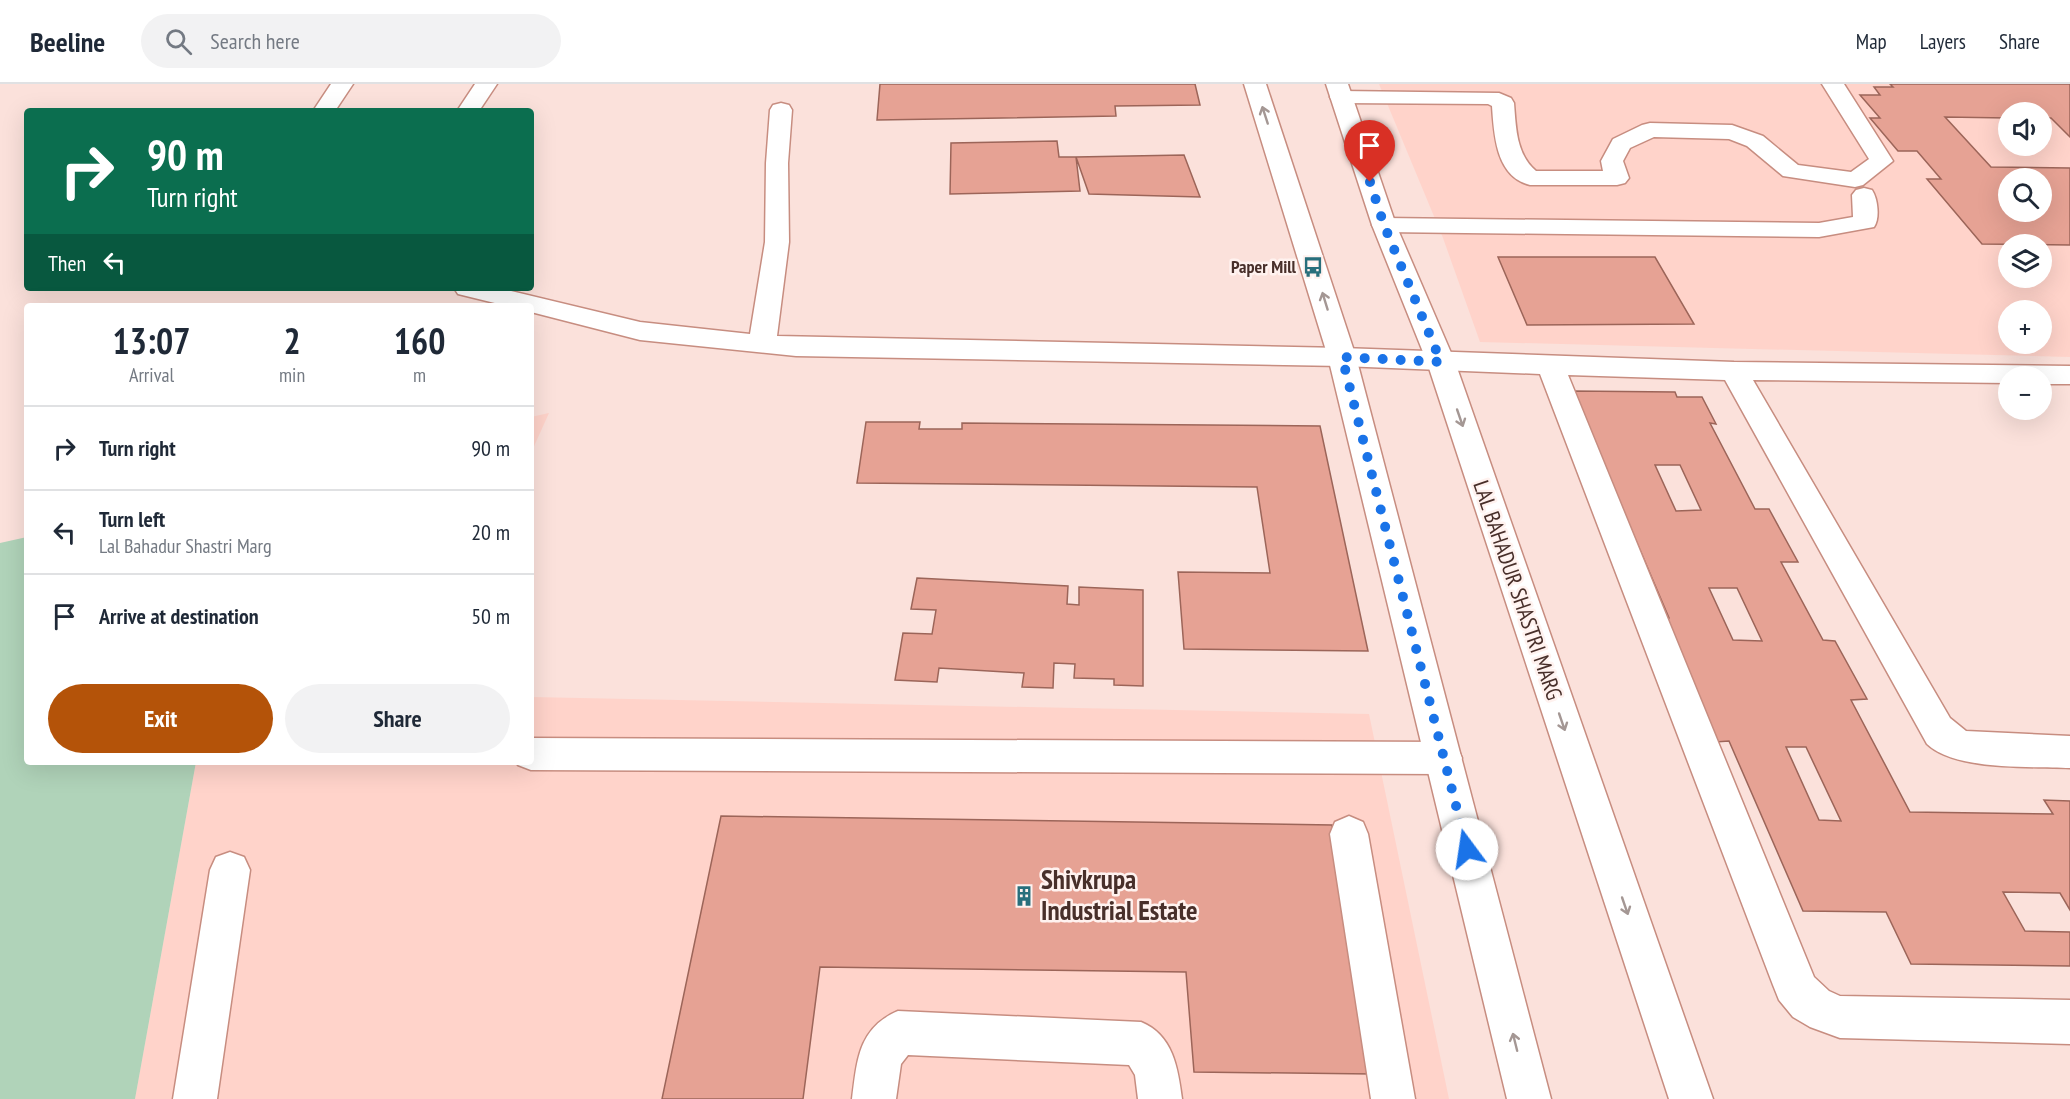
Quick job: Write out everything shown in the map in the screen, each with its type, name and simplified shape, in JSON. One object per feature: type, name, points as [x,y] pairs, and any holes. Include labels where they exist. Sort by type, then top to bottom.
[{"type":"street","points":[[326,108],[342,84]]},
{"type":"street","points":[[470,108],[486,84]]},
{"type":"street","points":[[1255,84],[1342,357],[1529,1099]]},
{"type":"street","points":[[1339,90],[1491,98],[1503,103],[1506,140],[1516,166],[1530,178],[1617,178],[1612,160],[1621,144],[1650,130],[1732,132],[1755,141],[1791,171],[1855,180],[1881,161],[1833,84]]},
{"type":"street","name":"LAL BAHADUR SHASTRI MARG","points":[[1339,90],[1384,225],[1441,362],[1691,1099]]},
{"type":"street","points":[[762,343],[777,242],[777,163],[781,110]]},
{"type":"street","points":[[1384,225],[1819,230],[1865,222],[1864,195]]},
{"type":"street","points":[[479,291],[527,303]]},
{"type":"street","points":[[534,305],[640,331],[808,347],[1342,357],[1734,371],[2070,375]]},
{"type":"street","points":[[1550,365],[1794,985],[1803,999],[1820,1011],[1840,1017],[2070,1022]]},
{"type":"street","points":[[1734,371],[1944,738],[1955,745],[1966,747],[2070,752]]},
{"type":"street","points":[[534,754],[1444,758]]},
{"type":"street","points":[[1349,834],[1393,1099]]},
{"type":"street","points":[[195,1099],[230,870]]},
{"type":"street","points":[[874,1099],[880,1055],[898,1033],[1141,1044],[1156,1069],[1160,1099]]},
{"type":"shaded area","points":[[1379,84],[2070,84],[2070,357],[1480,342],[1443,238]]},
{"type":"shaded area","points":[[549,413],[534,446],[534,416]]},
{"type":"shaded area","points":[[534,697],[1369,714],[1449,1099],[135,1099],[195,765],[534,765]]},
{"type":"green space","points":[[24,538],[24,765],[195,765],[135,1099],[0,1099],[0,543]]},
{"type":"building","points":[[880,84],[1195,84],[1200,105],[1115,106],[1116,116],[877,120]]},
{"type":"building","points":[[1890,84],[2070,84],[2070,137],[2052,119],[2052,102],[1998,102],[1998,118],[1945,117],[1991,167],[2070,168],[2070,245],[2052,245],[2052,234],[1998,234],[1998,244],[1982,244],[1927,179],[1941,179],[1917,151],[1898,151],[1870,118],[1880,118],[1860,95],[1880,95],[1874,87],[1893,87]]},
{"type":"building","points":[[1057,141],[1059,157],[1076,157],[1080,191],[950,194],[951,143]]},
{"type":"building","points":[[1184,155],[1200,197],[1089,194],[1076,157]]},
{"type":"building","points":[[1498,257],[1655,257],[1694,324],[1527,325]]},
{"type":"building","points":[[1572,391],[1675,392],[1677,397],[1702,397],[1716,424],[1710,423],[1755,509],[1769,509],[1798,562],[1781,562],[1823,640],[1835,641],[1867,699],[1851,700],[1910,812],[2053,814],[2044,800],[2070,801],[2070,910],[2060,893],[2003,892],[2025,931],[2070,932],[2070,966],[1911,964],[1886,912],[1803,911],[1729,741],[1715,742],[1663,619],[1669,618]],"holes":[[[1655,465],[1680,465],[1701,510],[1676,511]],[[1709,588],[1737,588],[1762,641],[1733,640]],[[1786,747],[1806,747],[1841,821],[1819,820]]]},
{"type":"building","points":[[866,422],[920,422],[919,429],[962,429],[962,423],[1320,426],[1368,651],[1184,649],[1178,572],[1270,573],[1257,487],[857,483]]},
{"type":"building","points":[[917,578],[1068,586],[1067,604],[1079,605],[1079,587],[1143,590],[1143,686],[1114,685],[1114,679],[1074,678],[1075,664],[1054,663],[1053,688],[1022,687],[1024,673],[939,668],[937,682],[895,680],[903,633],[932,634],[936,610],[911,609]]},
{"type":"building","name":"Shivkrupa Industrial Estate","points":[[721,816],[1332,825],[1372,1074],[1194,1072],[1186,972],[820,967],[803,1099],[662,1099]]},
{"type":"place","name":"Paper Mill","points":[[1313,267]]},
{"type":"place","name":"Shivkrupa Industrial Estate","points":[[1024,896]]},
{"type":"route","points":[[1370,182],[1384,225],[1441,362],[1342,357],[1467,849]]}]
